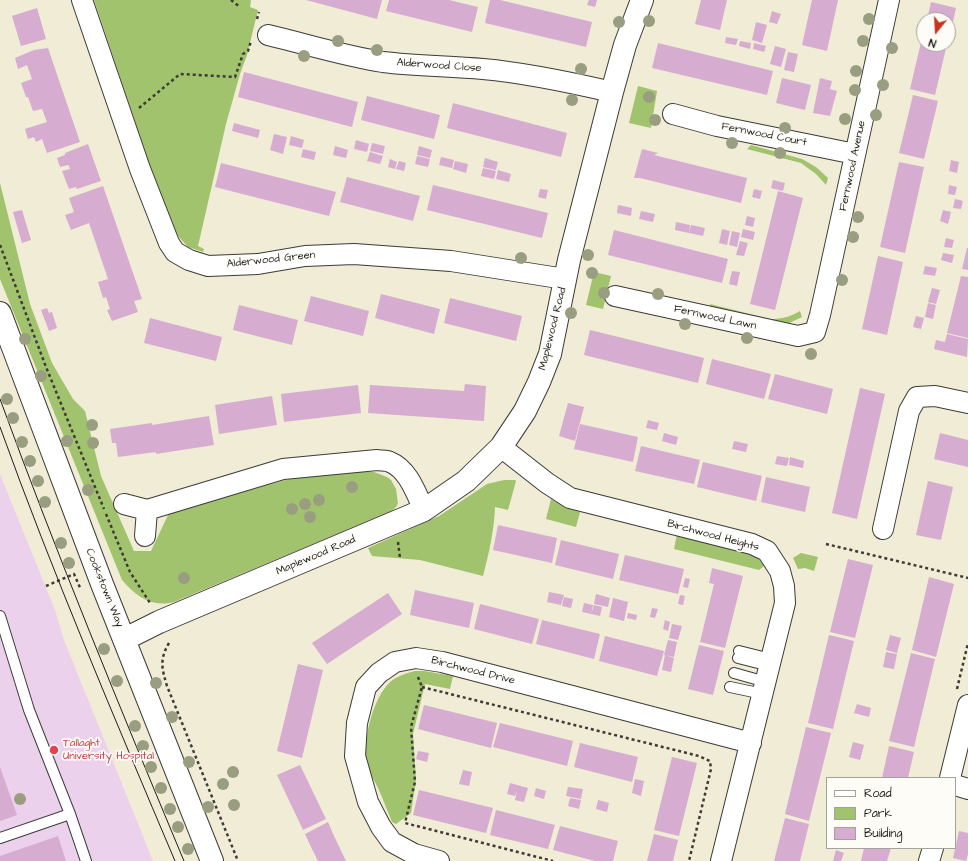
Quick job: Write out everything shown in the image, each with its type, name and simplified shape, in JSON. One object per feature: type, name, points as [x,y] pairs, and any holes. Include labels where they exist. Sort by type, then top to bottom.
[{"type":"street","name":"Alderwood Green","points":[[82,0],[140,169],[169,243],[175,252],[189,260],[208,266],[258,264],[305,256],[354,254],[451,260],[565,279]]},
{"type":"street","name":"Maplewood Road","points":[[125,638],[158,622],[424,510],[466,481],[501,446],[525,412],[540,382],[550,354],[569,260],[612,92],[625,45],[642,0]]},
{"type":"street","name":"Fernwood Avenue","points":[[815,332],[889,0]]},
{"type":"street","name":"Alderwood Close","points":[[268,34],[322,50],[367,59],[517,73],[551,78],[612,92]]},
{"type":"street","name":"Fernwood Court","points":[[673,114],[717,126],[855,154]]},
{"type":"street","name":"Fernwood Lawn","points":[[615,296],[798,336],[815,332]]},
{"type":"street","name":"Cookstown Way","points":[[0,313],[100,576],[212,861]]},
{"type":"street","points":[[883,529],[909,411],[917,397],[935,396],[968,403]]},
{"type":"street","name":"Birchwood Heights","points":[[501,446],[547,483],[570,498],[752,544],[767,551],[780,572],[784,586],[785,604],[722,861]]},
{"type":"street","points":[[124,504],[147,510],[283,469],[377,460],[389,461],[402,470],[416,491],[424,510]]},
{"type":"street","points":[[145,536],[147,510]]},
{"type":"street","name":"Birchwood Drive","points":[[439,861],[414,854],[392,842],[381,827],[368,802],[355,756],[357,723],[366,687],[379,673],[395,662],[416,658],[442,662],[751,743]]},
{"type":"street","points":[[950,777],[968,705]]},
{"type":"street","points":[[956,785],[968,789]]},
{"type":"street","points":[[930,861],[933,849]]},
{"type":"lane","points":[[0,616],[29,710],[70,814],[86,861]]},
{"type":"lane","points":[[738,654],[767,675]]},
{"type":"lane","points":[[734,673],[767,675]]},
{"type":"lane","points":[[730,687],[767,675]]},
{"type":"lane","points":[[0,838],[70,814]]},
{"type":"path","points":[[231,0],[240,7]]},
{"type":"path","points":[[139,108],[180,74],[235,77],[243,54],[248,51]]},
{"type":"path","points":[[0,245],[46,367],[130,572],[150,603]]},
{"type":"path","points":[[398,542],[400,558]]},
{"type":"path","points":[[826,544],[968,578]]},
{"type":"path","points":[[46,586],[74,574],[82,594]]},
{"type":"path","points":[[169,643],[163,653],[162,668],[238,861]]},
{"type":"path","points":[[553,861],[405,823],[415,782],[411,727],[422,687],[700,756],[710,762],[711,769],[689,861]]},
{"type":"shaded area","name":"Tallaght University Hospital","points":[[0,474],[55,610],[64,640],[153,861],[0,861]]},
{"type":"green space","points":[[94,0],[251,0],[250,7],[258,10],[247,55],[226,124],[198,246],[204,249],[203,252],[188,247],[178,236],[166,213]]},
{"type":"green space","points":[[638,86],[657,91],[651,128],[629,123]]},
{"type":"green space","points":[[751,145],[802,159],[816,167],[828,178],[826,185],[816,174],[801,163],[747,149]]},
{"type":"green space","points":[[0,183],[30,304],[52,363],[73,399],[85,411],[101,476],[134,551],[151,551],[168,515],[173,512],[296,477],[338,472],[374,472],[391,480],[396,489],[398,503],[396,507],[392,511],[174,602],[151,602],[139,596],[122,580],[0,279]]},
{"type":"green space","points":[[594,272],[611,276],[603,309],[586,305]]},
{"type":"green space","points":[[710,304],[770,319],[786,317],[800,311],[802,317],[787,324],[711,309]]},
{"type":"green space","points":[[504,480],[516,481],[508,510],[495,507],[494,525],[483,576],[420,560],[372,556],[368,548],[439,516],[487,484]]},
{"type":"green space","points":[[551,499],[566,508],[580,512],[576,527],[546,519]]},
{"type":"green space","points":[[677,534],[739,549],[756,555],[764,566],[759,570],[674,549]]},
{"type":"green space","points":[[801,553],[818,557],[814,571],[805,568],[798,569],[793,558]]},
{"type":"green space","points":[[415,671],[453,676],[450,689],[425,684],[413,734],[416,780],[411,813],[396,824],[392,822],[368,768],[366,758],[367,735],[373,711],[378,699],[390,682],[405,674]]},
{"type":"building","points":[[306,0],[382,0],[377,19]]},
{"type":"building","points":[[389,0],[449,0],[478,7],[472,32],[386,11]]},
{"type":"building","points":[[490,0],[500,0],[592,22],[586,47],[485,23]]},
{"type":"building","points":[[589,0],[597,0],[595,7],[587,5]]},
{"type":"building","points":[[701,0],[727,0],[720,30],[695,24]]},
{"type":"building","points":[[812,0],[838,0],[827,51],[802,45]]},
{"type":"building","points":[[931,2],[956,8],[955,12],[929,12]]},
{"type":"building","points":[[37,8],[46,39],[21,46],[12,16]]},
{"type":"building","points":[[772,11],[781,14],[777,24],[769,22]]},
{"type":"building","points":[[756,22],[767,25],[762,43],[752,40]]},
{"type":"building","points":[[726,37],[738,39],[736,45],[725,43]]},
{"type":"building","points":[[740,41],[751,43],[750,49],[739,46]]},
{"type":"building","points":[[658,43],[773,71],[767,95],[652,68]]},
{"type":"building","points":[[754,43],[766,46],[764,52],[753,49]]},
{"type":"building","points":[[775,46],[786,49],[781,67],[770,64]]},
{"type":"building","points":[[48,48],[80,142],[47,153],[42,139],[36,142],[34,137],[28,139],[25,129],[47,122],[42,109],[33,111],[21,83],[32,79],[27,65],[18,69],[15,58],[34,50]]},
{"type":"building","points":[[788,52],[798,54],[794,72],[784,70]]},
{"type":"building","points":[[919,52],[945,52],[935,95],[910,89]]},
{"type":"building","points":[[244,72],[358,102],[352,127],[238,97]]},
{"type":"building","points":[[782,78],[811,85],[805,110],[776,103]]},
{"type":"building","points":[[820,78],[832,81],[830,89],[837,91],[830,116],[813,113]]},
{"type":"building","points":[[913,95],[938,101],[924,159],[899,153]]},
{"type":"building","points":[[367,96],[440,115],[434,139],[361,120]]},
{"type":"building","points":[[453,103],[567,133],[561,157],[447,128]]},
{"type":"building","points":[[234,123],[260,130],[258,138],[232,131]]},
{"type":"building","points":[[274,134],[287,137],[283,154],[270,150]]},
{"type":"building","points":[[291,136],[304,140],[302,148],[289,145]]},
{"type":"building","points":[[356,140],[369,144],[367,152],[354,149]]},
{"type":"building","points":[[372,143],[385,146],[383,154],[370,151]]},
{"type":"building","points":[[88,144],[101,181],[77,189],[76,187],[69,189],[62,171],[70,169],[69,166],[60,167],[57,158],[65,155],[65,153]]},
{"type":"building","points":[[335,146],[348,150],[346,158],[333,155]]},
{"type":"building","points":[[419,146],[432,150],[430,158],[417,155]]},
{"type":"building","points":[[303,149],[316,152],[314,160],[301,157]]},
{"type":"building","points":[[642,149],[658,153],[654,155],[747,178],[741,203],[640,178],[634,178]]},
{"type":"building","points":[[370,152],[383,156],[380,164],[367,161]]},
{"type":"building","points":[[417,156],[430,159],[428,167],[415,164]]},
{"type":"building","points":[[441,157],[454,160],[452,168],[439,165]]},
{"type":"building","points":[[485,158],[498,162],[496,170],[483,167]]},
{"type":"building","points":[[390,159],[397,162],[395,169],[388,167]]},
{"type":"building","points":[[951,160],[959,162],[957,173],[949,171]]},
{"type":"building","points":[[399,161],[406,163],[404,171],[396,169]]},
{"type":"building","points":[[455,161],[468,164],[466,173],[453,169]]},
{"type":"building","points":[[899,162],[924,167],[905,253],[880,247]]},
{"type":"building","points":[[221,163],[336,192],[329,216],[215,187]]},
{"type":"building","points":[[483,168],[496,171],[494,179],[481,176]]},
{"type":"building","points":[[498,170],[511,174],[509,182],[496,179]]},
{"type":"building","points":[[347,177],[420,196],[413,221],[340,202]]},
{"type":"building","points":[[773,180],[785,183],[783,191],[771,188]]},
{"type":"building","points":[[433,185],[548,213],[542,238],[427,210]]},
{"type":"building","points":[[949,185],[957,187],[955,195],[948,194]]},
{"type":"building","points":[[103,186],[142,299],[134,301],[138,312],[112,321],[107,310],[110,309],[106,297],[103,298],[98,282],[108,279],[89,223],[71,230],[65,215],[74,212],[69,198]]},
{"type":"building","points":[[540,189],[548,190],[546,199],[538,197]]},
{"type":"building","points":[[754,189],[762,191],[760,199],[752,197]]},
{"type":"building","points":[[778,191],[803,198],[775,310],[750,304]]},
{"type":"building","points":[[955,199],[963,201],[961,209],[953,208]]},
{"type":"building","points":[[618,205],[632,208],[631,216],[617,213]]},
{"type":"building","points":[[22,210],[31,240],[22,243],[13,212]]},
{"type":"building","points":[[943,210],[951,212],[948,224],[940,221]]},
{"type":"building","points":[[641,211],[655,214],[653,222],[639,219]]},
{"type":"building","points":[[747,216],[755,218],[753,227],[745,225]]},
{"type":"building","points":[[676,222],[690,225],[689,233],[675,230]]},
{"type":"building","points":[[691,225],[705,228],[703,236],[689,233]]},
{"type":"building","points":[[722,229],[730,231],[727,245],[719,243]]},
{"type":"building","points":[[743,229],[755,232],[753,240],[741,237]]},
{"type":"building","points":[[614,230],[728,259],[722,283],[608,255]]},
{"type":"building","points":[[732,231],[740,233],[737,247],[729,245]]},
{"type":"building","points":[[946,238],[954,240],[952,248],[944,247]]},
{"type":"building","points":[[740,241],[748,243],[744,256],[736,255]]},
{"type":"building","points":[[968,248],[968,270],[962,269]]},
{"type":"building","points":[[943,253],[954,255],[952,263],[941,260]]},
{"type":"building","points":[[878,256],[903,262],[887,335],[862,329]]},
{"type":"building","points":[[925,266],[937,268],[935,276],[923,274]]},
{"type":"building","points":[[732,271],[740,272],[737,286],[729,284]]},
{"type":"building","points":[[961,276],[968,277],[968,338],[947,333]]},
{"type":"building","points":[[932,288],[940,290],[936,304],[928,302]]},
{"type":"building","points":[[381,294],[440,309],[434,334],[375,318]]},
{"type":"building","points":[[311,296],[369,311],[363,336],[304,321]]},
{"type":"building","points":[[450,298],[522,316],[516,341],[444,323]]},
{"type":"building","points":[[928,303],[936,305],[933,319],[925,317]]},
{"type":"building","points":[[239,305],[298,320],[292,345],[233,330]]},
{"type":"building","points":[[47,308],[49,313],[52,312],[57,328],[49,331],[41,310]]},
{"type":"building","points":[[916,316],[924,318],[921,329],[913,327]]},
{"type":"building","points":[[150,318],[222,337],[216,361],[144,343]]},
{"type":"building","points":[[590,330],[704,358],[698,383],[584,355]]},
{"type":"building","points":[[947,334],[968,339],[967,357],[934,349],[936,340],[945,342]]},
{"type":"building","points":[[712,359],[771,374],[764,399],[706,384]]},
{"type":"building","points":[[775,374],[833,389],[827,414],[768,399]]},
{"type":"building","points":[[465,384],[486,386],[484,421],[368,413],[370,385],[464,391]]},
{"type":"building","points":[[358,385],[361,413],[284,422],[281,394]]},
{"type":"building","points":[[860,388],[885,394],[857,519],[832,513]]},
{"type":"building","points":[[272,396],[277,425],[219,434],[215,405]]},
{"type":"building","points":[[568,403],[584,407],[575,441],[559,436]]},
{"type":"building","points":[[209,416],[214,445],[156,454],[156,452],[118,457],[116,443],[112,443],[110,429],[152,423],[152,425]]},
{"type":"building","points":[[648,420],[659,423],[657,430],[646,428]]},
{"type":"building","points":[[580,424],[638,437],[633,462],[574,449]]},
{"type":"building","points":[[664,433],[678,437],[676,445],[662,441]]},
{"type":"building","points":[[940,433],[968,440],[968,467],[934,459]]},
{"type":"building","points":[[734,441],[748,444],[746,452],[732,449]]},
{"type":"building","points":[[641,446],[700,460],[694,484],[635,471]]},
{"type":"building","points":[[777,456],[789,458],[787,466],[775,464]]},
{"type":"building","points":[[790,457],[804,461],[803,468],[789,465]]},
{"type":"building","points":[[703,462],[762,476],[756,501],[697,487]]},
{"type":"building","points":[[766,477],[810,487],[805,512],[761,502]]},
{"type":"building","points":[[928,481],[953,487],[941,540],[916,535]]},
{"type":"building","points":[[498,525],[557,538],[552,563],[493,550]]},
{"type":"building","points":[[561,540],[619,554],[613,579],[555,565]]},
{"type":"building","points":[[625,555],[684,569],[678,594],[619,580]]},
{"type":"building","points":[[848,559],[873,565],[855,638],[830,632]]},
{"type":"building","points":[[712,568],[743,576],[725,648],[700,642],[714,584],[709,583]]},
{"type":"building","points":[[929,577],[954,584],[936,657],[912,650]]},
{"type":"building","points":[[685,578],[690,579],[688,588],[683,587]]},
{"type":"building","points":[[415,590],[474,603],[469,628],[410,615]]},
{"type":"building","points":[[549,592],[564,595],[561,605],[547,602]]},
{"type":"building","points":[[388,593],[402,614],[327,664],[312,643]]},
{"type":"building","points":[[596,594],[610,598],[608,607],[594,604]]},
{"type":"building","points":[[680,595],[685,596],[683,605],[678,604]]},
{"type":"building","points":[[564,597],[573,599],[571,608],[562,606]]},
{"type":"building","points":[[613,598],[628,602],[624,621],[609,617]]},
{"type":"building","points":[[584,603],[593,605],[591,614],[582,612]]},
{"type":"building","points":[[480,604],[539,619],[532,644],[474,629]]},
{"type":"building","points":[[594,605],[602,607],[600,616],[591,614]]},
{"type":"building","points":[[652,608],[658,609],[655,618],[650,617]]},
{"type":"building","points":[[628,613],[637,615],[636,620],[627,618]]},
{"type":"building","points":[[542,620],[600,634],[594,659],[536,644]]},
{"type":"building","points":[[665,620],[670,622],[668,631],[663,629]]},
{"type":"building","points":[[672,624],[682,626],[678,640],[669,638]]},
{"type":"building","points":[[829,635],[854,641],[833,729],[808,723]]},
{"type":"building","points":[[890,635],[901,638],[897,653],[886,650]]},
{"type":"building","points":[[605,636],[664,651],[657,676],[599,661]]},
{"type":"building","points":[[668,640],[677,642],[674,657],[664,655]]},
{"type":"building","points":[[699,645],[724,651],[713,695],[688,689]]},
{"type":"building","points":[[886,652],[897,654],[894,669],[883,667]]},
{"type":"building","points":[[911,653],[935,659],[914,747],[889,741]]},
{"type":"building","points":[[665,655],[674,658],[671,672],[662,670]]},
{"type":"building","points":[[298,664],[323,670],[302,758],[277,751]]},
{"type":"building","points":[[857,704],[871,708],[869,717],[854,713]]},
{"type":"building","points":[[424,705],[497,723],[491,748],[418,729]]},
{"type":"building","points":[[500,723],[573,741],[567,766],[493,747]]},
{"type":"building","points":[[806,727],[831,733],[809,821],[785,814]]},
{"type":"building","points":[[853,742],[864,745],[860,760],[849,757]]},
{"type":"building","points":[[580,743],[638,757],[632,782],[574,767]]},
{"type":"building","points":[[889,746],[914,752],[908,777],[882,777]]},
{"type":"building","points":[[418,751],[429,753],[427,762],[416,759]]},
{"type":"building","points":[[672,757],[697,763],[679,836],[654,830]]},
{"type":"building","points":[[300,765],[326,819],[303,830],[277,775]]},
{"type":"building","points":[[0,767],[17,815],[0,821]]},
{"type":"building","points":[[463,770],[472,772],[469,786],[459,784]]},
{"type":"building","points":[[635,779],[644,781],[641,796],[632,793]]},
{"type":"building","points":[[510,783],[528,788],[524,802],[515,800],[517,791],[515,796],[507,794]]},
{"type":"building","points":[[568,787],[583,789],[581,799],[566,796]]},
{"type":"building","points":[[536,788],[546,791],[544,799],[534,796]]},
{"type":"building","points":[[419,790],[493,808],[486,833],[413,815]]},
{"type":"building","points":[[570,798],[581,800],[579,809],[568,806]]},
{"type":"building","points":[[598,800],[609,803],[607,812],[596,809]]},
{"type":"building","points":[[496,810],[555,825],[548,849],[490,835]]},
{"type":"building","points":[[785,818],[809,824],[800,861],[774,861]]},
{"type":"building","points":[[328,822],[346,861],[318,861],[305,834]]},
{"type":"building","points":[[560,826],[618,841],[613,861],[595,861],[553,850]]},
{"type":"building","points":[[959,831],[968,833],[968,854],[966,861],[953,858]]},
{"type":"building","points":[[654,834],[678,840],[673,861],[647,861]]},
{"type":"building","points":[[58,836],[66,861],[0,861],[0,856]]},
{"type":"building","points":[[864,849],[891,849],[887,861],[861,861]]},
{"type":"building","points":[[836,850],[844,853],[841,861],[833,861]]},
{"type":"tram line","points":[[0,399],[89,631],[184,861]]},
{"type":"tram line","points":[[0,427],[41,537],[175,861]]},
{"type":"place","name":"Tallaght University Hospital","points":[[54,750]]}]
